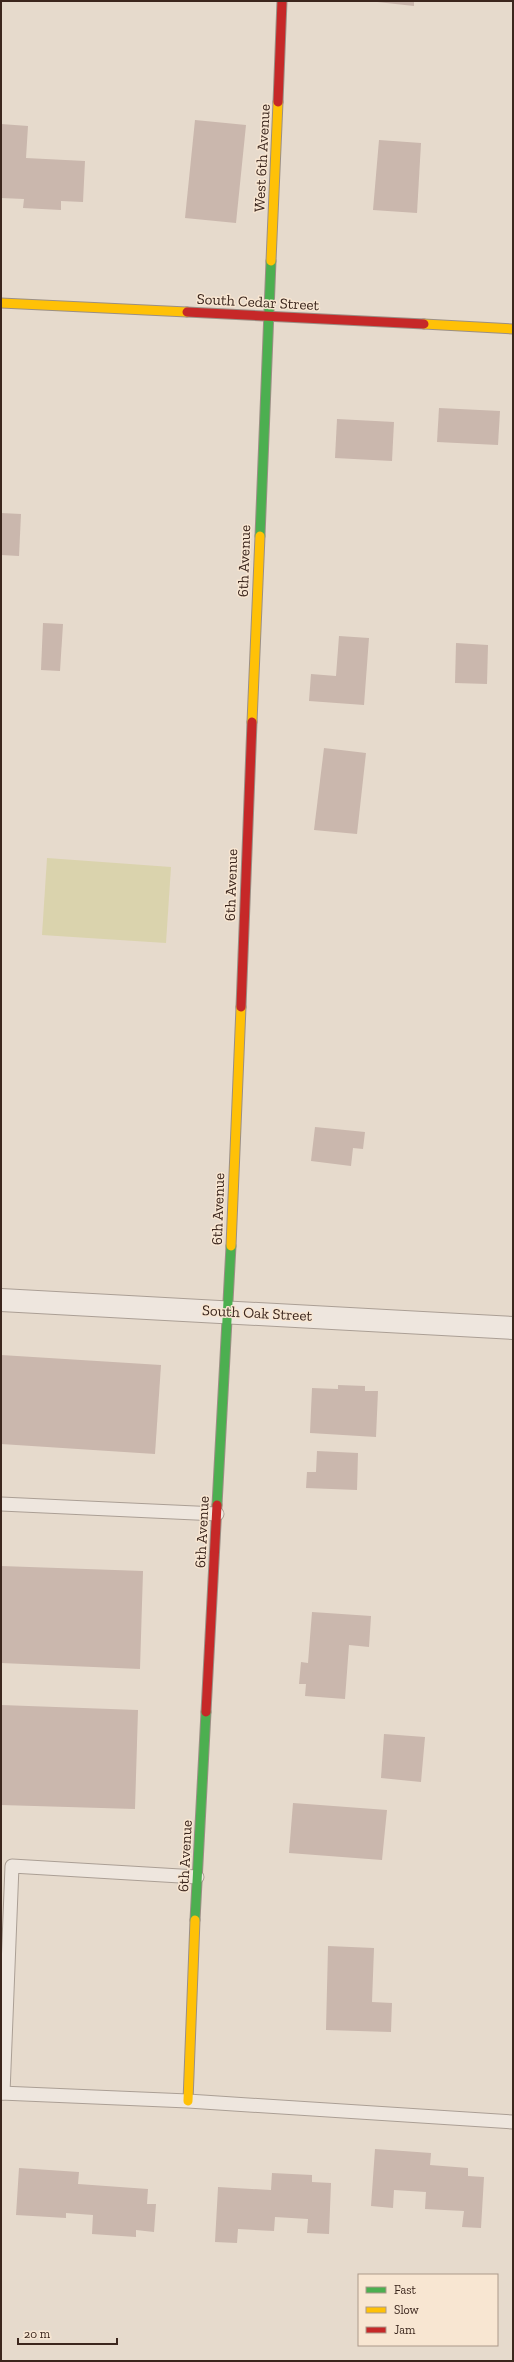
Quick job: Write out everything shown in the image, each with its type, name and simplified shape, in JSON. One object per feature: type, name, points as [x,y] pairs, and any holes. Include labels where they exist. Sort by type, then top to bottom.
[{"type":"street","name":"West 6th Avenue","points":[[268,317],[282,1]]},
{"type":"street","name":"South Cedar Street","points":[[1,303],[513,329]]},
{"type":"street","name":"6th Avenue","points":[[188,2101],[197,1877],[228,1311],[268,317]]},
{"type":"street","name":"South Oak Street","points":[[1,1300],[228,1311],[513,1328]]},
{"type":"lane","points":[[1,1504],[217,1514]]},
{"type":"lane","points":[[197,1877],[12,1866],[2,2093],[188,2101],[513,2122]]},
{"type":"shaded area","points":[[47,858],[171,867],[166,943],[42,935]]},
{"type":"building","points":[[368,1],[414,1],[414,6]]},
{"type":"building","points":[[195,120],[246,125],[236,223],[185,218]]},
{"type":"building","points":[[1,124],[28,126],[26,158],[85,161],[83,202],[61,201],[61,210],[23,208],[24,199],[1,198]]},
{"type":"building","points":[[379,140],[421,143],[417,213],[373,210]]},
{"type":"building","points":[[439,408],[500,411],[498,445],[437,442]]},
{"type":"building","points":[[337,419],[394,422],[392,461],[335,458]]},
{"type":"building","points":[[1,513],[21,514],[19,556],[1,555]]},
{"type":"building","points":[[43,623],[63,624],[60,671],[41,670]]},
{"type":"building","points":[[339,636],[369,638],[364,705],[309,701],[311,674],[336,676]]},
{"type":"building","points":[[456,643],[488,645],[487,684],[455,683]]},
{"type":"building","points":[[324,748],[366,753],[357,834],[314,830]]},
{"type":"building","points":[[315,1127],[365,1132],[363,1149],[353,1148],[351,1166],[311,1161]]},
{"type":"building","points":[[1,1355],[161,1365],[155,1454],[1,1444]]},
{"type":"building","points":[[338,1385],[365,1386],[365,1391],[378,1391],[376,1437],[310,1433],[312,1388],[338,1389]]},
{"type":"building","points":[[317,1451],[358,1453],[357,1490],[306,1488],[307,1472],[316,1472]]},
{"type":"building","points":[[1,1566],[143,1571],[140,1669],[1,1663]]},
{"type":"building","points":[[312,1612],[371,1616],[369,1647],[349,1645],[345,1699],[305,1696],[306,1684],[299,1684],[301,1662],[308,1663]]},
{"type":"building","points":[[1,1705],[138,1710],[135,1809],[1,1805]]},
{"type":"building","points":[[384,1734],[425,1737],[421,1782],[381,1778]]},
{"type":"building","points":[[293,1803],[387,1810],[382,1860],[289,1853]]},
{"type":"building","points":[[328,1946],[374,1948],[372,2002],[392,2003],[391,2032],[326,2030]]},
{"type":"building","points":[[375,2149],[431,2153],[430,2165],[468,2168],[468,2176],[484,2177],[481,2228],[462,2227],[464,2211],[425,2209],[426,2192],[394,2190],[393,2208],[371,2206]]},
{"type":"building","points":[[19,2168],[79,2172],[78,2184],[148,2189],[147,2204],[156,2204],[154,2232],[136,2230],[136,2237],[92,2234],[93,2215],[66,2213],[66,2218],[16,2215]]},
{"type":"building","points":[[272,2173],[312,2175],[312,2182],[331,2183],[329,2234],[307,2233],[308,2219],[275,2217],[274,2231],[238,2229],[237,2243],[215,2242],[218,2187],[271,2190]]},
{"type":"traffic: fast","points":[[260,536],[271,261]]},
{"type":"traffic: fast","points":[[217,1505],[231,1246]]},
{"type":"traffic: fast","points":[[195,1920],[206,1712]]},
{"type":"traffic: slow","points":[[271,261],[278,102]]},
{"type":"traffic: slow","points":[[1,303],[187,312]]},
{"type":"traffic: slow","points":[[424,324],[513,329]]},
{"type":"traffic: slow","points":[[252,722],[260,536]]},
{"type":"traffic: slow","points":[[231,1246],[241,1007]]},
{"type":"traffic: slow","points":[[188,2101],[195,1920]]},
{"type":"traffic: jam","points":[[278,102],[282,1]]},
{"type":"traffic: jam","points":[[187,312],[424,324]]},
{"type":"traffic: jam","points":[[241,1007],[252,722]]},
{"type":"traffic: jam","points":[[206,1712],[217,1505]]}]
